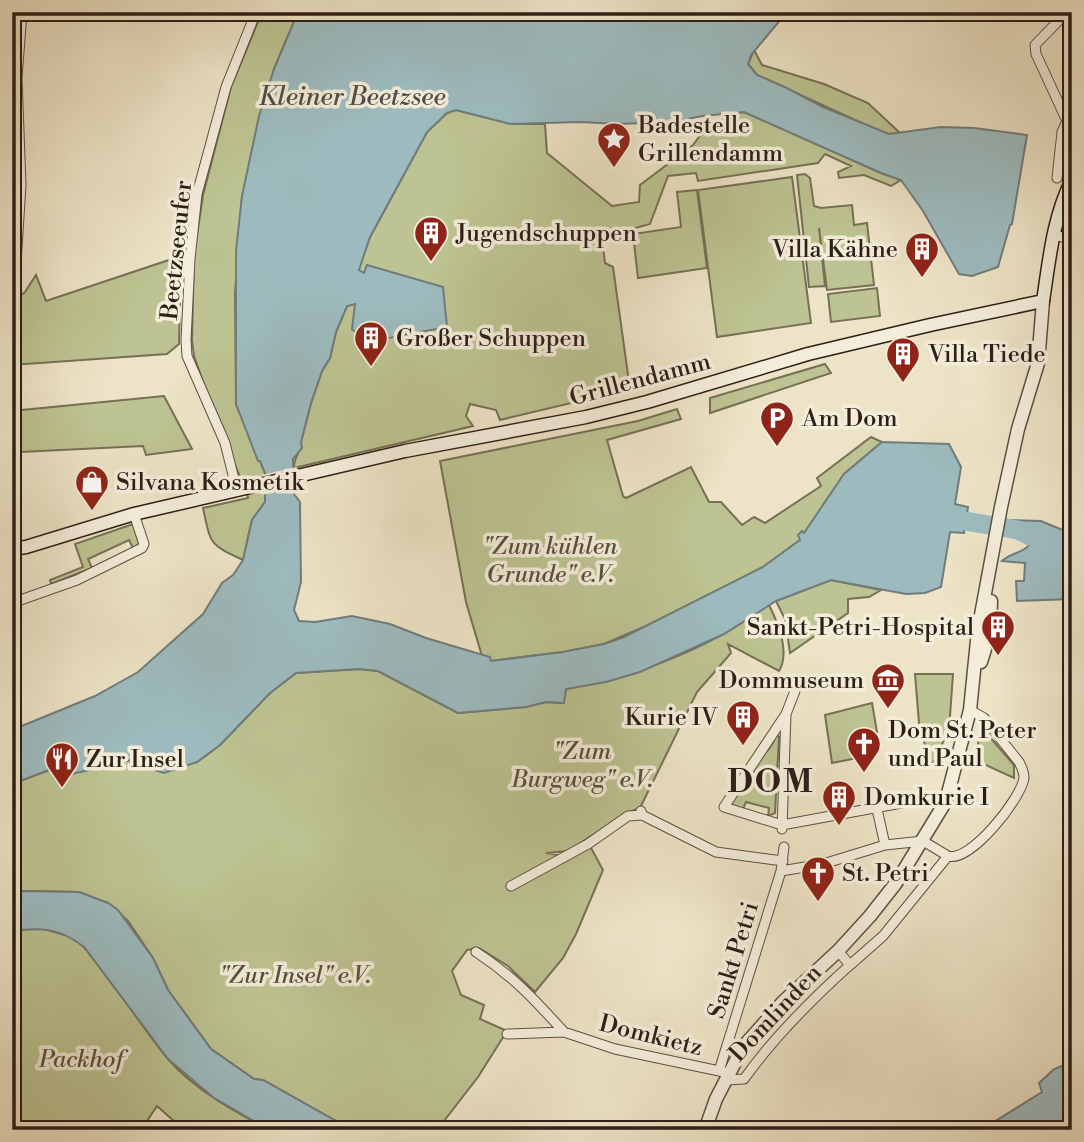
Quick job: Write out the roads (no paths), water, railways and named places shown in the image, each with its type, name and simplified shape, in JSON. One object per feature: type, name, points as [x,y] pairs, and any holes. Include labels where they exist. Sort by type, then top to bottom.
[{"type":"main road","name":"Domlinden","points":[[725,1075],[751,1036],[870,916],[896,883],[946,802],[970,710],[978,632],[1001,507],[1018,429],[1038,363],[1043,302],[1055,235],[1063,202],[1072,180]]},
{"type":"main road","name":"Grillendamm","points":[[12,549],[134,514],[405,451],[586,417],[808,354],[1043,302]]},
{"type":"main road","points":[[705,1130],[725,1075]]},
{"type":"street","points":[[12,280],[16,264],[21,186],[15,77],[22,12]]},
{"type":"street","name":"Beetzseeufer","points":[[242,490],[225,443],[187,356],[188,299],[197,194],[226,87],[256,12]]},
{"type":"street","points":[[1057,178],[1062,132],[1069,121],[1036,54],[1035,44],[1067,12]]},
{"type":"street","points":[[1055,235],[1072,240]]},
{"type":"street","points":[[12,603],[78,580],[142,548],[144,544],[134,514]]},
{"type":"street","points":[[795,691],[786,714],[724,807],[782,827],[912,802]]},
{"type":"street","points":[[512,886],[588,844],[628,816],[642,813],[716,852],[782,866],[823,864],[885,845],[923,841],[948,856],[960,857],[980,842],[1008,807],[1023,781],[1024,770],[984,718],[970,710]]},
{"type":"street","points":[[782,827],[786,714]]},
{"type":"street","points":[[877,809],[885,845]]},
{"type":"street","name":"Sankt Petri","points":[[725,1075],[782,866],[784,847]]},
{"type":"street","name":"Domlinden","points":[[725,1075],[744,1079],[758,1059],[809,1002],[883,936],[948,856]]},
{"type":"street","name":"Domlinden","points":[[838,951],[850,965]]},
{"type":"street","name":"Domkietz","points":[[476,952],[504,970],[564,1032]]},
{"type":"street","name":"Domkietz","points":[[507,1034],[564,1032],[615,1049],[725,1075]]},
{"type":"water","name":"Kleiner Beetzsee","points":[[298,12],[787,12],[751,55],[748,64],[757,75],[823,107],[889,134],[941,127],[1027,135],[1012,224],[998,267],[972,276],[959,274],[923,211],[901,180],[744,112],[673,122],[618,124],[511,124],[456,110],[447,113],[427,132],[370,237],[359,270],[364,273],[367,265],[443,287],[447,327],[368,342],[352,329],[355,304],[347,306],[336,332],[330,358],[322,371],[311,403],[301,442],[302,448],[293,459],[294,494],[300,502],[301,582],[294,610],[299,621],[315,622],[352,616],[390,624],[490,657],[491,661],[604,644],[624,637],[763,567],[800,540],[798,535],[802,531],[804,533],[844,474],[882,442],[949,444],[961,467],[955,504],[968,507],[964,533],[950,532],[941,587],[925,593],[906,594],[831,580],[776,601],[724,634],[640,672],[606,682],[566,689],[564,703],[546,702],[526,707],[458,713],[378,671],[359,669],[296,673],[270,693],[220,745],[197,762],[164,773],[139,758],[59,777],[54,768],[12,784],[12,730],[95,696],[138,672],[203,614],[222,583],[233,575],[243,560],[252,520],[265,502],[265,473],[236,404],[236,251],[242,196],[259,116],[274,69]]},
{"type":"water","points":[[1008,520],[1041,521],[1060,529],[1072,530],[1072,599],[1017,601],[1016,581],[1024,581],[1025,563],[1002,561],[1029,545],[1026,540],[1005,534]]},
{"type":"water","points":[[79,892],[108,903],[118,910],[153,958],[168,990],[211,1049],[254,1079],[263,1080],[352,1130],[269,1130],[214,1098],[168,1059],[84,947],[67,936],[50,930],[12,931],[12,893]]},
{"type":"water","points":[[1072,1062],[1072,1130],[981,1130],[1042,1092],[1039,1083],[1054,1069]]},
{"type":"waterway","points":[[940,517],[1018,530],[1030,536]]},
{"type":"place","name":"Badestelle Grillendamm","points":[[614,169]]},
{"type":"place","name":"Jugendschuppen","points":[[431,263]]},
{"type":"place","name":"Villa Kähne","points":[[922,279]]},
{"type":"place","name":"Großer Schuppen","points":[[371,368]]},
{"type":"place","name":"Villa Tiede","points":[[903,384]]},
{"type":"place","name":"Am Dom","points":[[777,448]]},
{"type":"place","name":"Silvana Kosmetik","points":[[92,512]]},
{"type":"place","name":"Sankt-Petri-Hospital","points":[[998,657]]},
{"type":"place","name":"Dommuseum","points":[[888,710]]},
{"type":"place","name":"Kurie IV","points":[[743,747]]},
{"type":"place","name":"Dom St. Peter und Paul","points":[[864,774]]},
{"type":"place","name":"Zur Insel","points":[[62,789]]},
{"type":"place","name":"Domkurie I","points":[[839,827]]},
{"type":"place","name":"St. Petri","points":[[818,903]]},
{"type":"district","name":"DOM","points":[[771,781]]},
{"type":"park label","name":"\"Zum kühlen Grunde\" e.V.","points":[[550,560]]},
{"type":"park label","name":"\"Zum Burgweg\" e.V.","points":[[582,765]]},
{"type":"park label","name":"\"Zur Insel\" e.V.","points":[[295,975]]},
{"type":"park label","name":"Packhof","points":[[81,1059]]}]
